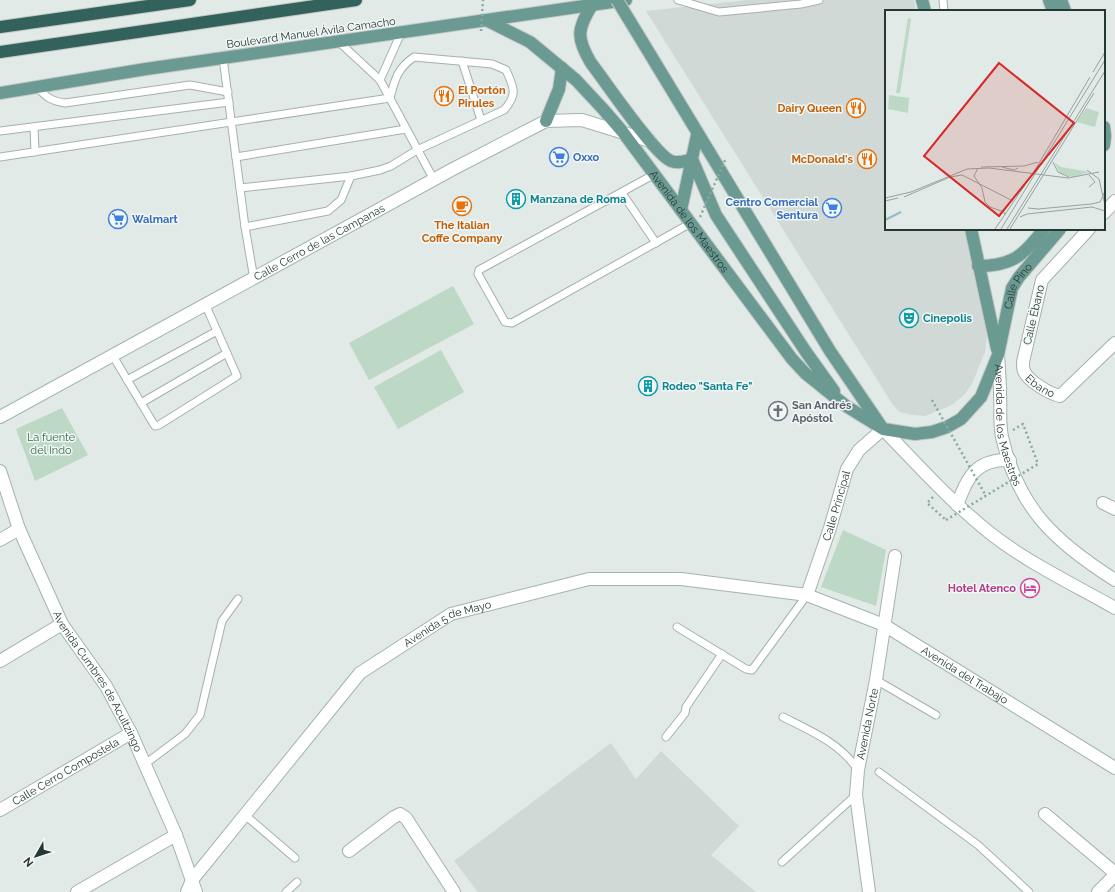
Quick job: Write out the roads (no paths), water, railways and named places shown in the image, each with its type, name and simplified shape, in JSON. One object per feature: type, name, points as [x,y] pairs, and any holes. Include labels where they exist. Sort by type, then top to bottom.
[{"type":"highway","points":[[0,27],[190,0]]},
{"type":"highway","points":[[0,52],[356,0]]},
{"type":"main road","name":"Avenida de los Maestros","points":[[617,0],[830,351],[883,429]]},
{"type":"main road","name":"Boulevard Manuel Ávila Camacho","points":[[0,93],[224,58],[401,33],[484,26],[592,5],[626,0]]},
{"type":"main road","points":[[922,0],[925,10]]},
{"type":"main road","points":[[1049,0],[1053,10]]},
{"type":"main road","points":[[1061,0],[1065,10]]},
{"type":"main road","points":[[592,5],[582,21],[579,34],[583,49],[650,141],[665,157],[671,161],[678,162],[692,159]]},
{"type":"main road","name":"Avenida de los Maestros","points":[[484,26],[530,42],[576,80],[622,131],[653,175],[681,210],[695,220],[792,360],[846,406],[883,429]]},
{"type":"main road","points":[[546,122],[559,90],[562,68]]},
{"type":"main road","points":[[681,210],[697,134]]},
{"type":"main road","points":[[692,159],[716,215],[806,352],[846,406]]},
{"type":"main road","name":"Avenida de los Maestros","points":[[971,230],[998,354]]},
{"type":"main road","name":"Calle Pino","points":[[978,266],[997,266],[1011,261],[1022,254],[1043,230]]},
{"type":"main road","name":"Calle Pino","points":[[883,429],[915,434],[932,432],[947,427],[961,419],[981,397],[998,354],[1012,288],[1019,277],[1059,230]]},
{"type":"street","name":"Calle Cerro de las Campanas","points":[[0,417],[206,306],[434,180],[546,122],[582,120],[622,131],[650,141]]},
{"type":"street","points":[[1105,212],[1115,201]]},
{"type":"street","name":"Calle Ébano","points":[[1024,371],[1023,362],[1042,280],[1088,230]]},
{"type":"street","name":"Ebano","points":[[1024,371],[1030,379],[1053,395],[1060,396],[1115,343]]},
{"type":"street","name":"Avenida de los Maestros","points":[[998,354],[1002,436],[1016,479],[1029,506],[1049,530],[1082,559],[1115,580]]},
{"type":"street","name":"Avenida de los Maestros","points":[[883,429],[940,488],[991,533],[1026,558],[1115,608]]},
{"type":"street","name":"Calle Principal","points":[[807,594],[830,528],[847,469],[859,450],[883,429]]},
{"type":"street","points":[[958,505],[966,483],[973,472],[983,464],[998,460],[1010,460]]},
{"type":"street","name":"Avenida Cumbres de Acultzingo","points":[[0,471],[19,529],[62,624],[106,686],[131,733],[176,835],[196,892]]},
{"type":"street","points":[[1103,503],[1115,509]]},
{"type":"street","points":[[0,540],[19,529]]},
{"type":"street","name":"Avenida Norte","points":[[868,892],[856,795],[858,770],[876,680],[894,556]]},
{"type":"street","name":"Avenida 5 de Mayo","points":[[187,892],[192,880],[360,673],[451,614],[589,579],[680,579],[807,594]]},
{"type":"street","name":"Avenida del Trabajo","points":[[807,594],[884,625],[1115,768]]},
{"type":"street","points":[[0,661],[62,624]]},
{"type":"street","name":"Calle Cerro Compostela","points":[[0,810],[131,733]]},
{"type":"street","points":[[349,851],[400,814],[406,818],[454,892]]},
{"type":"street","points":[[1046,814],[1115,874],[1098,892]]},
{"type":"street","points":[[77,892],[176,835]]},
{"type":"lane","points":[[678,0],[719,12],[801,4],[819,0]]},
{"type":"lane","points":[[943,0],[944,10]]},
{"type":"lane","points":[[380,80],[401,33]]},
{"type":"lane","points":[[339,42],[380,80],[434,180]]},
{"type":"lane","points":[[240,188],[350,176],[391,166],[417,150],[504,110],[513,99],[514,88],[506,70],[492,64],[414,57],[402,65],[396,76],[390,98]]},
{"type":"lane","points":[[224,58],[245,228],[254,279]]},
{"type":"lane","points":[[462,61],[481,120]]},
{"type":"lane","points":[[37,87],[45,96],[54,102],[64,103],[190,85],[228,92]]},
{"type":"lane","points":[[0,157],[390,98]]},
{"type":"lane","points":[[0,131],[229,102]]},
{"type":"lane","points":[[34,127],[35,152]]},
{"type":"lane","points":[[236,158],[406,129]]},
{"type":"lane","points":[[653,175],[479,270],[478,274],[505,322],[512,323],[695,220]]},
{"type":"lane","points":[[245,228],[328,211],[341,200],[350,176]]},
{"type":"lane","points":[[622,193],[656,243]]},
{"type":"lane","points":[[112,356],[156,426],[159,425],[237,376],[237,373],[206,306]]},
{"type":"lane","points":[[127,380],[217,331]]},
{"type":"lane","points":[[141,403],[227,353]]},
{"type":"lane","points":[[677,627],[746,669],[752,670],[807,594]]},
{"type":"lane","points":[[145,764],[184,734],[200,715],[222,620],[238,599]]},
{"type":"lane","points":[[666,737],[685,713],[686,707],[722,654]]},
{"type":"lane","points":[[876,680],[936,715]]},
{"type":"lane","points":[[783,717],[834,744],[850,758],[858,770]]},
{"type":"lane","points":[[879,772],[978,845],[1029,892]]},
{"type":"lane","points":[[782,862],[856,795]]},
{"type":"lane","points":[[245,815],[295,858]]},
{"type":"lane","points":[[286,892],[297,882]]},
{"type":"place","name":"El Portón Pirules","points":[[444,96]]},
{"type":"place","name":"Dairy Queen","points":[[856,108]]},
{"type":"place","name":"Oxxo","points":[[559,157]]},
{"type":"place","name":"McDonald's","points":[[867,159]]},
{"type":"place","name":"Manzana de Roma","points":[[516,199]]},
{"type":"place","name":"The Italian Coffe Company","points":[[462,206]]},
{"type":"place","name":"Centro Comercial Sentura","points":[[832,208]]},
{"type":"place","name":"Walmart","points":[[118,219]]},
{"type":"place","name":"Cinepolis","points":[[909,318]]},
{"type":"place","name":"Rodeo \"Santa Fe\"","points":[[648,386]]},
{"type":"place","name":"San Andrés Apóstol","points":[[778,411]]},
{"type":"place","name":"Hotel Atenco","points":[[1030,588]]},
{"type":"park label","name":"La fuente del Indo","points":[[51,443]]}]
